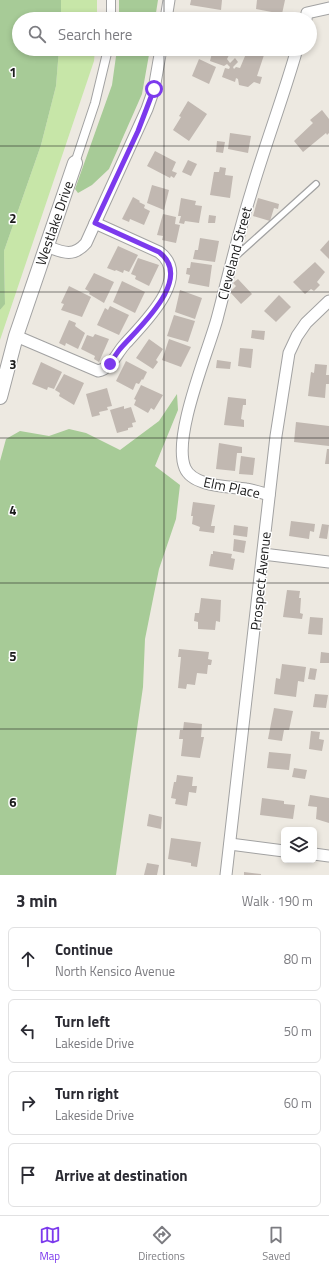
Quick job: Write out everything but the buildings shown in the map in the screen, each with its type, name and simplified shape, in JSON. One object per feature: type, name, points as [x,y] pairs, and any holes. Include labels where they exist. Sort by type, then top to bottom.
[{"type":"street","points":[[111,0],[111,12]]},
{"type":"street","points":[[167,12],[169,0]]},
{"type":"street","points":[[317,12],[329,8]]},
{"type":"street","name":"Westlake Drive","points":[[0,397],[16,336],[95,103],[106,56]]},
{"type":"street","points":[[46,246],[62,252],[72,252],[80,250],[86,243],[147,109],[154,89],[160,56]]},
{"type":"street","name":"Cleveland Street","points":[[184,460],[185,428],[190,402],[217,320],[231,260],[251,192],[283,97],[295,56]]},
{"type":"street","points":[[16,336],[90,370],[104,370],[155,311],[164,296],[171,273],[165,257],[159,252],[95,223]]},
{"type":"street","name":"Prospect Avenue","points":[[226,875],[276,436],[289,353],[297,336],[306,323],[329,302]]},
{"type":"street","name":"Elm Place","points":[[184,460],[185,468],[189,474],[207,484],[246,489],[269,495]]},
{"type":"street","points":[[263,554],[329,562]]},
{"type":"street","points":[[230,844],[281,851]]},
{"type":"street","points":[[317,854],[329,856]]},
{"type":"lane","points":[[231,260],[316,184]]},
{"type":"green space","points":[[0,0],[61,0],[61,12],[12,12],[12,56],[58,56],[56,86],[41,145],[4,251],[5,304],[0,310]]},
{"type":"green space","points":[[61,0],[97,0],[97,12],[61,12]]},
{"type":"green space","points":[[119,0],[158,0],[156,12],[119,12]]},
{"type":"green space","points":[[58,56],[94,56],[0,340],[0,310],[5,303],[4,251],[41,145],[56,86]]},
{"type":"green space","points":[[116,56],[149,56],[142,94],[109,169],[92,185],[78,193],[75,189],[112,85]]},
{"type":"green space","points":[[177,394],[178,410],[155,466],[180,485],[176,519],[159,569],[145,639],[143,687],[116,875],[0,875],[0,461],[6,439],[20,431],[49,436],[69,429],[86,433],[120,450],[159,421]]},
{"type":"route","points":[[110,364],[128,340],[143,326],[155,311],[164,296],[171,273],[165,257],[159,252],[95,223],[138,131],[154,89]]}]
